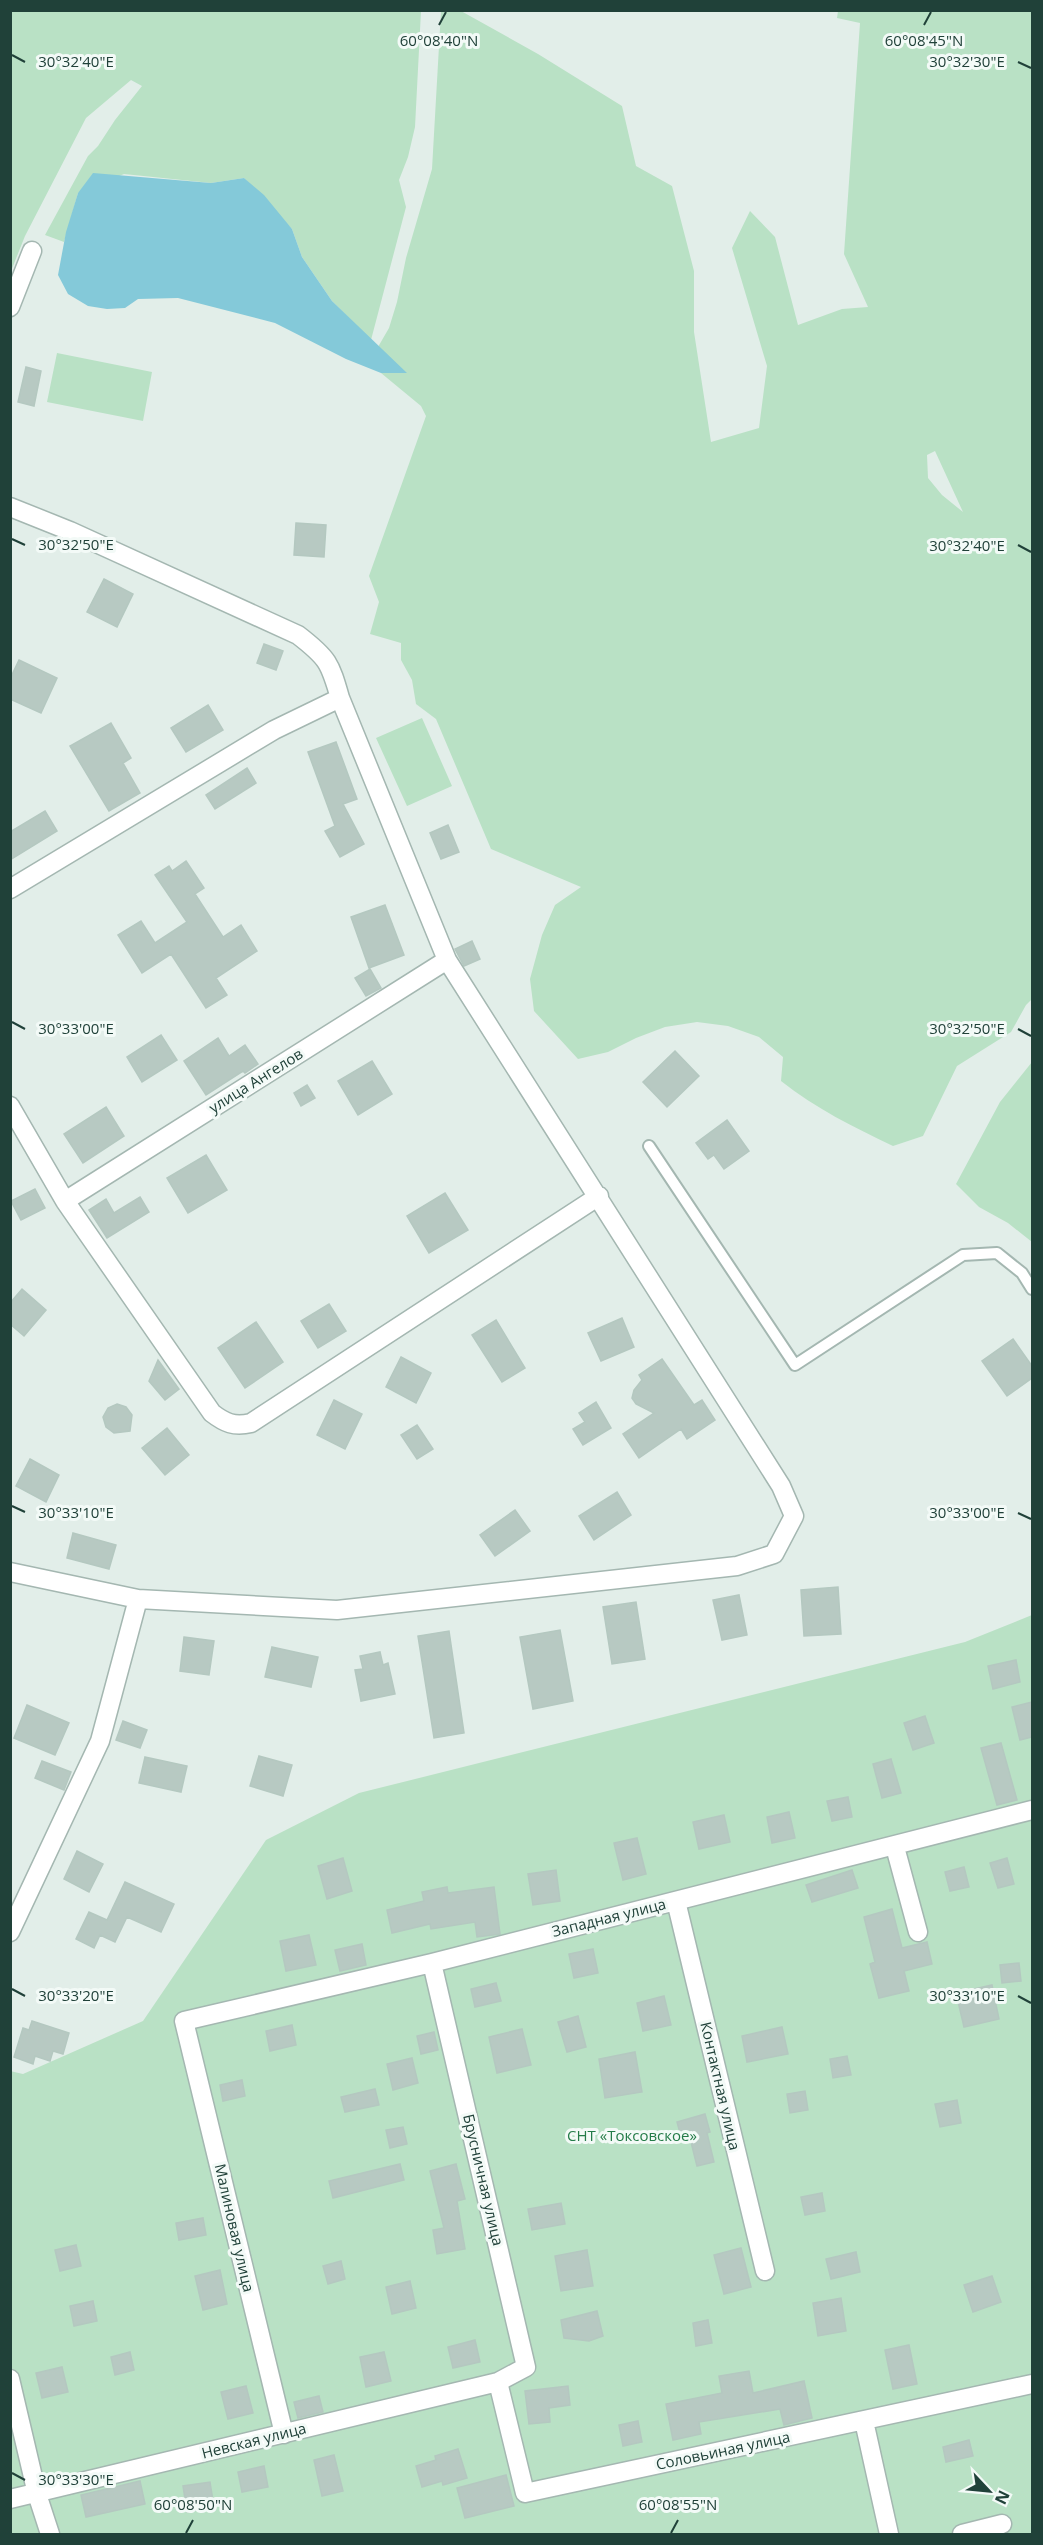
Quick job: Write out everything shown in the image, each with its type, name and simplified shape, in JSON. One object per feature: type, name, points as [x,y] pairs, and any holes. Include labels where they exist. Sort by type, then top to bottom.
[{"type":"street","points":[[10,307],[32,251]]},
{"type":"street","points":[[10,507],[70,531],[298,635],[316,649],[331,666],[340,698],[447,960],[599,1196],[781,1486],[794,1516],[774,1554],[737,1566],[337,1610],[138,1599],[10,1572]]},
{"type":"street","points":[[10,889],[274,730],[340,698]]},
{"type":"street","name":"улица Ангелов","points":[[65,1201],[447,960]]},
{"type":"street","points":[[10,1106],[65,1201],[212,1413],[223,1422],[237,1426],[251,1423],[599,1196]]},
{"type":"street","points":[[10,1932],[100,1741],[138,1599]]},
{"type":"street","name":"Западная улица","points":[[184,2021],[432,1963],[895,1847],[1032,1810]]},
{"type":"street","points":[[895,1847],[918,1932]]},
{"type":"street","name":"Контактная улица","points":[[676,1901],[765,2271]]},
{"type":"street","name":"Брусничная улица","points":[[432,1963],[526,2367],[498,2382]]},
{"type":"street","name":"Малиновая улица","points":[[184,2021],[284,2434]]},
{"type":"street","points":[[10,2379],[37,2493],[50,2535]]},
{"type":"street","name":"Соловьиная улица","points":[[498,2382],[525,2493],[1032,2384]]},
{"type":"street","name":"Невская улица","points":[[10,2499],[498,2382]]},
{"type":"street","points":[[864,2421],[889,2535]]},
{"type":"street","points":[[962,2535],[1002,2524]]},
{"type":"lane","points":[[649,1146],[795,1365],[963,1255],[997,1253],[1022,1273],[1032,1289]]},
{"type":"green space","points":[[11,11],[421,11],[415,127],[408,157],[399,180],[406,207],[371,340],[332,301],[302,257],[292,229],[244,178],[211,183],[124,174],[78,193],[64,242],[45,235],[88,156],[98,146],[142,86],[131,80],[86,118],[25,236],[11,271]]},
{"type":"green space","points":[[441,11],[461,11],[538,54],[622,106],[636,166],[672,186],[694,271],[694,332],[711,442],[759,428],[767,366],[732,248],[750,211],[775,237],[798,325],[842,309],[868,307],[844,254],[860,23],[837,18],[838,11],[1032,11],[1032,999],[1026,1005],[1011,1032],[957,1066],[923,1136],[893,1146],[836,1117],[781,1081],[783,1057],[759,1037],[728,1026],[697,1022],[665,1027],[608,1052],[578,1059],[534,1011],[530,979],[542,935],[555,905],[581,887],[491,849],[436,719],[416,704],[412,680],[401,660],[401,643],[370,634],[379,602],[369,576],[426,416],[421,406],[381,373],[406,373],[378,347],[389,328],[397,302],[406,258],[432,169]],"holes":[[[935,451],[963,512],[942,495],[928,478],[927,455]]]},
{"type":"green space","points":[[57,353],[152,372],[143,421],[47,402]]},
{"type":"green space","points":[[422,718],[452,786],[407,806],[376,738]]},
{"type":"green space","points":[[1032,1062],[1032,1242],[1008,1223],[979,1207],[956,1184],[1000,1102]]},
{"type":"green space","name":"СНТ «Токсовское»","points":[[1032,1615],[1032,2534],[11,2534],[10,2071],[23,2074],[143,2021],[266,1840],[359,1793],[965,1642]]},
{"type":"water","points":[[93,173],[211,183],[244,178],[264,195],[292,229],[302,257],[332,301],[407,373],[381,373],[346,359],[275,323],[178,298],[138,299],[125,308],[107,309],[88,306],[68,294],[58,275],[66,232],[78,193]]},
{"type":"building","points":[[26,367],[41,371],[34,406],[18,402]]},
{"type":"building","points":[[296,523],[326,525],[324,557],[294,555]]},
{"type":"building","points":[[104,579],[133,594],[117,627],[87,612]]},
{"type":"building","points":[[264,644],[283,651],[276,670],[257,663]]},
{"type":"building","points":[[19,660],[57,678],[41,713],[10,699],[10,679]]},
{"type":"building","points":[[208,705],[223,730],[186,752],[171,728]]},
{"type":"building","points":[[111,723],[131,758],[123,763],[140,793],[109,811],[70,746]]},
{"type":"building","points":[[336,742],[357,799],[343,804],[364,844],[340,857],[325,831],[335,826],[308,752]]},
{"type":"building","points":[[247,768],[256,783],[215,809],[206,795]]},
{"type":"building","points":[[45,811],[57,831],[10,860],[10,832]]},
{"type":"building","points":[[448,825],[459,852],[441,859],[430,833]]},
{"type":"building","points":[[186,861],[204,888],[195,894],[223,937],[241,925],[257,951],[216,978],[227,995],[206,1008],[171,954],[142,973],[118,935],[141,921],[155,943],[187,922],[155,875],[169,866],[172,871]]},
{"type":"building","points":[[385,905],[404,955],[369,968],[351,917]]},
{"type":"building","points":[[472,941],[480,959],[464,966],[455,949]]},
{"type":"building","points":[[370,969],[381,988],[366,996],[355,978]]},
{"type":"building","points":[[161,1035],[177,1060],[142,1082],[127,1057]]},
{"type":"building","points":[[218,1038],[229,1056],[245,1045],[258,1064],[206,1095],[184,1061]]},
{"type":"building","points":[[675,1051],[699,1076],[667,1107],[643,1082]]},
{"type":"building","points":[[372,1061],[392,1094],[358,1115],[338,1081]]},
{"type":"building","points":[[307,1085],[315,1098],[301,1106],[294,1093]]},
{"type":"building","points":[[106,1107],[124,1136],[83,1163],[64,1134]]},
{"type":"building","points":[[727,1120],[749,1151],[724,1169],[714,1155],[708,1159],[696,1143]]},
{"type":"building","points":[[206,1155],[227,1190],[188,1213],[167,1178]]},
{"type":"building","points":[[35,1189],[45,1208],[21,1220],[11,1201]]},
{"type":"building","points":[[445,1193],[468,1230],[429,1253],[407,1216]]},
{"type":"building","points":[[140,1197],[149,1212],[107,1238],[89,1210],[106,1199],[114,1213]]},
{"type":"building","points":[[22,1289],[46,1310],[24,1336],[10,1324],[10,1303]]},
{"type":"building","points":[[329,1304],[346,1331],[318,1348],[301,1321]]},
{"type":"building","points":[[622,1318],[634,1347],[601,1361],[588,1333]]},
{"type":"building","points":[[496,1320],[525,1368],[502,1382],[472,1335]]},
{"type":"building","points":[[256,1322],[283,1362],[245,1388],[218,1348]]},
{"type":"building","points":[[1013,1339],[1032,1366],[1032,1378],[1007,1396],[982,1361]]},
{"type":"building","points":[[401,1357],[431,1373],[416,1403],[386,1387]]},
{"type":"building","points":[[662,1359],[694,1405],[702,1400],[715,1420],[687,1439],[681,1429],[639,1458],[623,1434],[654,1413],[636,1404],[632,1398],[634,1390],[642,1380],[639,1375]]},
{"type":"building","points":[[158,1360],[179,1389],[165,1400],[149,1381]]},
{"type":"building","points":[[334,1400],[362,1414],[345,1449],[317,1435]]},
{"type":"building","points":[[596,1402],[611,1428],[583,1445],[573,1429],[585,1422],[579,1413]]},
{"type":"building","points":[[117,1404],[126,1407],[132,1415],[130,1431],[114,1433],[106,1427],[103,1417],[108,1408]]},
{"type":"building","points":[[417,1425],[433,1449],[417,1459],[401,1435]]},
{"type":"building","points":[[167,1428],[189,1455],[165,1475],[142,1448]]},
{"type":"building","points":[[30,1459],[59,1475],[46,1502],[16,1486]]},
{"type":"building","points":[[617,1492],[631,1515],[594,1540],[579,1516]]},
{"type":"building","points":[[515,1510],[530,1531],[495,1556],[480,1535]]},
{"type":"building","points":[[73,1533],[116,1545],[109,1569],[67,1558]]},
{"type":"building","points":[[838,1587],[841,1634],[804,1636],[801,1590]]},
{"type":"building","points":[[739,1595],[747,1635],[722,1640],[713,1600]]},
{"type":"building","points":[[636,1602],[645,1659],[612,1664],[603,1607]]},
{"type":"building","points":[[560,1630],[573,1701],[533,1709],[520,1637]]},
{"type":"building","points":[[449,1631],[464,1733],[434,1738],[418,1636]]},
{"type":"building","points":[[184,1637],[214,1641],[209,1675],[180,1671]]},
{"type":"building","points":[[272,1647],[318,1657],[311,1687],[265,1677]]},
{"type":"building","points":[[380,1652],[383,1665],[388,1663],[395,1694],[361,1701],[355,1670],[363,1669],[360,1656]]},
{"type":"building","points":[[1016,1660],[1020,1682],[993,1689],[988,1666]]},
{"type":"building","points":[[1032,1702],[1032,1737],[1020,1740],[1012,1707]]},
{"type":"building","points":[[27,1705],[69,1723],[55,1755],[14,1738]]},
{"type":"building","points":[[925,1716],[934,1743],[913,1750],[904,1723]]},
{"type":"building","points":[[123,1721],[147,1730],[140,1748],[116,1740]]},
{"type":"building","points":[[1001,1743],[1017,1800],[997,1805],[981,1748]]},
{"type":"building","points":[[259,1756],[292,1765],[283,1796],[250,1786]]},
{"type":"building","points":[[145,1757],[187,1766],[181,1792],[139,1783]]},
{"type":"building","points":[[891,1759],[901,1793],[882,1798],[873,1764]]},
{"type":"building","points":[[42,1761],[71,1772],[64,1790],[35,1778]]},
{"type":"building","points":[[848,1797],[852,1817],[832,1821],[827,1801]]},
{"type":"building","points":[[789,1812],[795,1838],[772,1843],[767,1817]]},
{"type":"building","points":[[724,1815],[730,1842],[699,1849],[693,1822]]},
{"type":"building","points":[[637,1838],[646,1874],[623,1880],[614,1843]]},
{"type":"building","points":[[77,1851],[103,1864],[89,1892],[64,1879]]},
{"type":"building","points":[[343,1858],[352,1891],[327,1899],[318,1866]]},
{"type":"building","points":[[1007,1858],[1014,1884],[998,1888],[990,1863]]},
{"type":"building","points":[[964,1867],[969,1887],[950,1891],[945,1872]]},
{"type":"building","points":[[556,1870],[560,1901],[533,1905],[528,1874]]},
{"type":"building","points":[[852,1870],[858,1888],[812,1902],[806,1885]]},
{"type":"building","points":[[125,1882],[174,1904],[161,1932],[127,1917],[115,1942],[100,1935],[94,1948],[76,1939],[89,1912],[107,1920]]},
{"type":"building","points":[[447,1887],[448,1893],[494,1887],[500,1934],[477,1937],[475,1922],[431,1929],[430,1924],[392,1933],[387,1910],[424,1901],[422,1892]]},
{"type":"building","points":[[892,1909],[902,1948],[927,1942],[932,1964],[904,1971],[909,1991],[879,1998],[870,1964],[875,1962],[864,1917]]},
{"type":"building","points":[[309,1935],[316,1965],[286,1971],[280,1941]]},
{"type":"building","points":[[362,1944],[366,1965],[340,1971],[335,1950]]},
{"type":"building","points":[[593,1949],[598,1973],[574,1978],[569,1954]]},
{"type":"building","points":[[1019,1963],[1021,1981],[1002,1983],[1000,1965]]},
{"type":"building","points":[[496,1983],[501,2001],[475,2007],[471,1989]]},
{"type":"building","points":[[992,1985],[999,2019],[964,2027],[956,1993]]},
{"type":"building","points":[[664,1996],[671,2025],[643,2031],[637,2003]]},
{"type":"building","points":[[578,2016],[586,2047],[567,2052],[558,2022]]},
{"type":"building","points":[[32,2021],[69,2033],[63,2054],[53,2051],[50,2061],[35,2056],[33,2064],[14,2057],[23,2028],[29,2030]]},
{"type":"building","points":[[292,2025],[296,2045],[270,2051],[266,2031]]},
{"type":"building","points":[[782,2027],[788,2054],[747,2062],[742,2036]]},
{"type":"building","points":[[522,2029],[531,2065],[497,2073],[489,2037]]},
{"type":"building","points":[[434,2032],[438,2050],[421,2054],[417,2036]]},
{"type":"building","points":[[635,2052],[642,2092],[605,2098],[599,2059]]},
{"type":"building","points":[[847,2056],[851,2075],[833,2078],[830,2059]]},
{"type":"building","points":[[412,2058],[418,2083],[393,2090],[387,2064]]},
{"type":"building","points":[[242,2080],[245,2096],[223,2101],[220,2085]]},
{"type":"building","points":[[375,2089],[379,2105],[345,2112],[341,2097]]},
{"type":"building","points":[[805,2091],[808,2110],[790,2113],[787,2094]]},
{"type":"building","points":[[957,2100],[961,2123],[940,2127],[935,2104]]},
{"type":"building","points":[[705,2114],[714,2162],[697,2166],[690,2138],[682,2140],[677,2122]]},
{"type":"building","points":[[403,2127],[407,2144],[390,2148],[386,2130]]},
{"type":"building","points":[[400,2164],[404,2180],[333,2198],[329,2181]]},
{"type":"building","points":[[456,2164],[465,2199],[457,2201],[465,2249],[437,2254],[433,2230],[444,2228],[430,2171]]},
{"type":"building","points":[[822,2193],[825,2211],[805,2215],[801,2197]]},
{"type":"building","points":[[561,2203],[565,2224],[532,2230],[528,2209]]},
{"type":"building","points":[[203,2218],[206,2235],[179,2240],[176,2223]]},
{"type":"building","points":[[76,2245],[81,2266],[60,2271],[55,2250]]},
{"type":"building","points":[[741,2248],[751,2287],[724,2294],[714,2255]]},
{"type":"building","points":[[587,2250],[593,2286],[561,2291],[555,2256]]},
{"type":"building","points":[[856,2252],[860,2272],[831,2279],[826,2259]]},
{"type":"building","points":[[341,2261],[345,2279],[328,2284],[323,2266]]},
{"type":"building","points":[[220,2270],[227,2304],[203,2310],[195,2276]]},
{"type":"building","points":[[992,2276],[1001,2302],[973,2312],[964,2285]]},
{"type":"building","points":[[410,2281],[416,2308],[392,2314],[386,2287]]},
{"type":"building","points":[[841,2298],[846,2331],[818,2336],[813,2303]]},
{"type":"building","points":[[93,2301],[97,2321],[74,2326],[70,2306]]},
{"type":"building","points":[[597,2311],[603,2336],[589,2341],[564,2338],[561,2320]]},
{"type":"building","points":[[708,2320],[712,2343],[696,2346],[693,2323]]},
{"type":"building","points":[[475,2340],[480,2362],[453,2368],[448,2347]]},
{"type":"building","points":[[909,2345],[917,2384],[893,2389],[885,2350]]},
{"type":"building","points":[[130,2352],[134,2370],[115,2375],[111,2357]]},
{"type":"building","points":[[384,2352],[391,2381],[366,2387],[360,2357]]},
{"type":"building","points":[[62,2367],[68,2392],[42,2398],[36,2373]]},
{"type":"building","points":[[749,2371],[753,2393],[804,2381],[812,2418],[784,2425],[780,2409],[699,2422],[701,2434],[673,2440],[666,2404],[722,2393],[719,2376]]},
{"type":"building","points":[[246,2386],[253,2413],[228,2419],[221,2392]]},
{"type":"building","points":[[568,2386],[570,2405],[549,2408],[550,2422],[529,2424],[525,2391]]},
{"type":"building","points":[[319,2396],[323,2412],[298,2418],[294,2402]]},
{"type":"building","points":[[638,2421],[642,2442],[623,2446],[619,2425]]},
{"type":"building","points":[[969,2440],[973,2456],[946,2462],[943,2447]]},
{"type":"building","points":[[458,2449],[467,2478],[443,2485],[442,2481],[422,2487],[416,2466],[436,2460],[435,2456]]},
{"type":"building","points":[[334,2455],[343,2491],[322,2496],[314,2460]]},
{"type":"building","points":[[264,2466],[268,2487],[242,2492],[238,2472]]},
{"type":"building","points":[[506,2475],[514,2506],[465,2518],[457,2488]]},
{"type":"building","points":[[140,2481],[145,2504],[86,2517],[81,2495]]},
{"type":"building","points":[[210,2482],[214,2507],[187,2512],[183,2486]]}]
